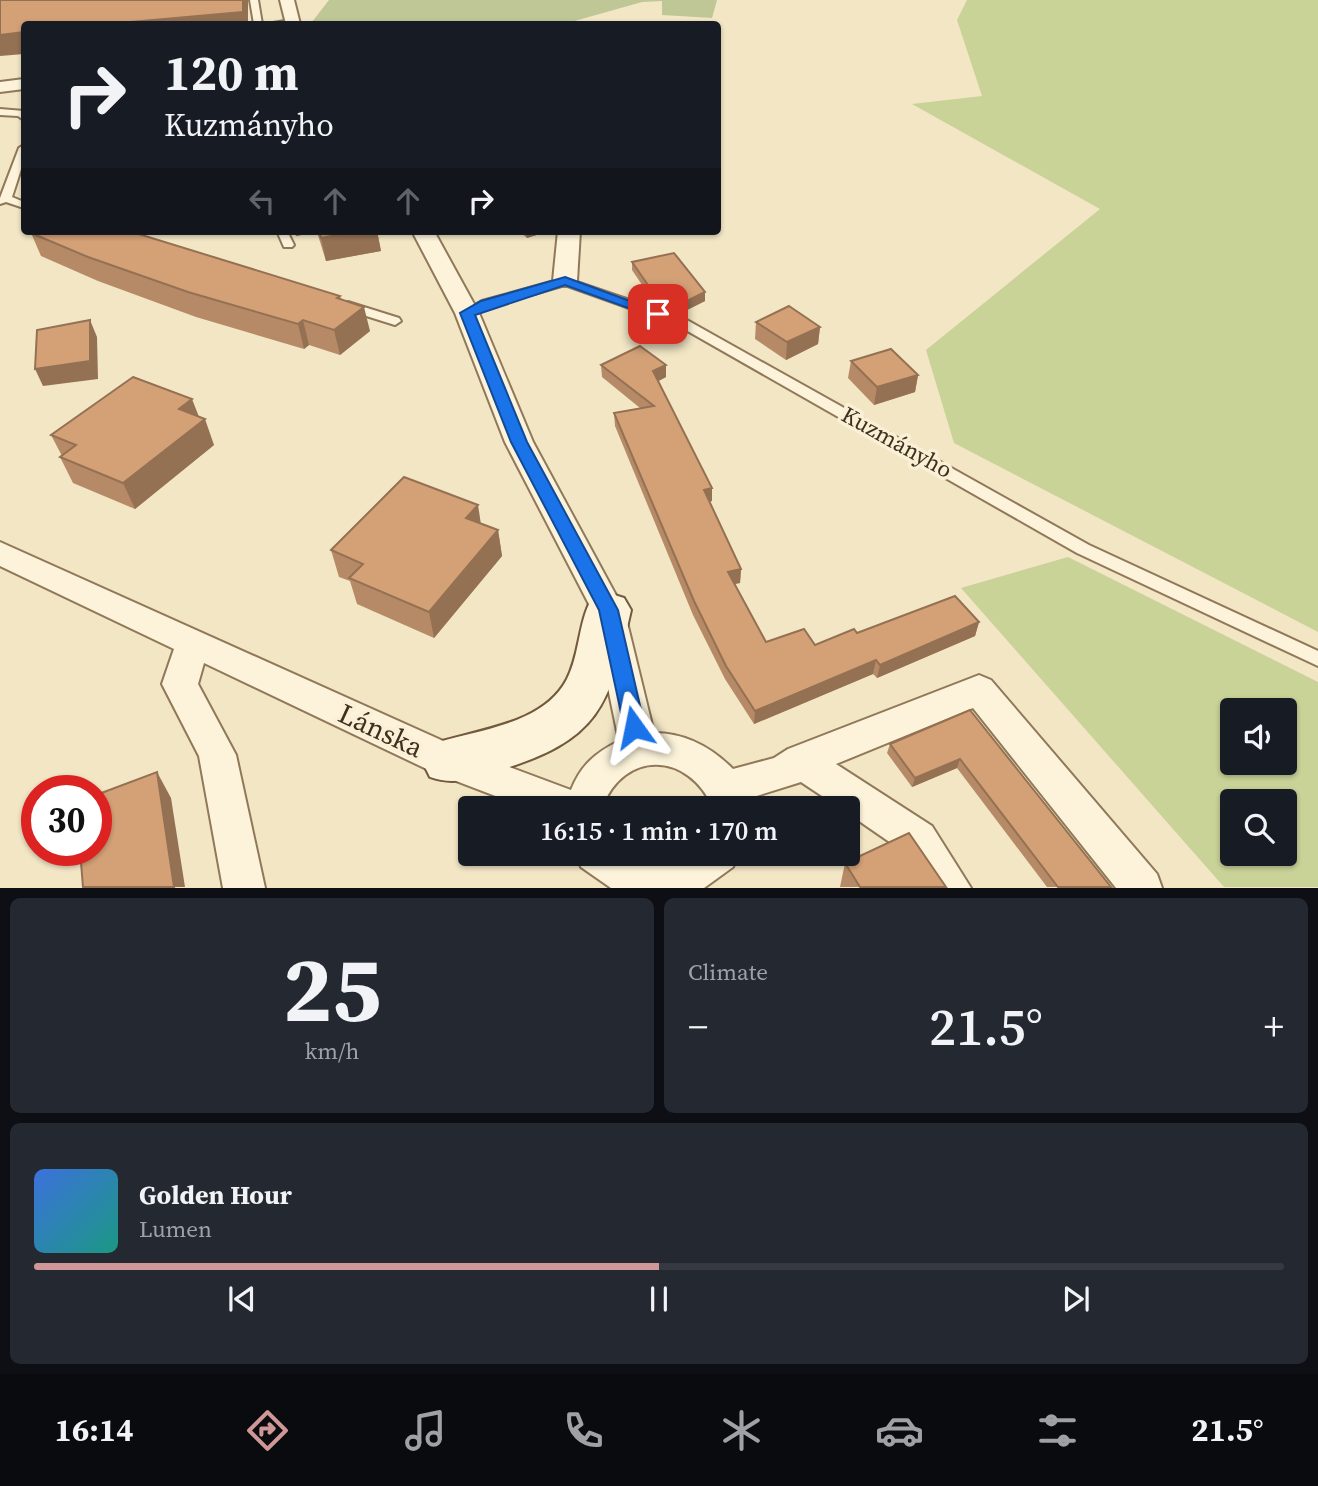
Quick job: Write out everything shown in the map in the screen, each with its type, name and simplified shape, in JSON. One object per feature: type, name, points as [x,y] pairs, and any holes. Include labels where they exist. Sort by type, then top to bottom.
[{"type":"street","points":[[287,0],[292,21]]},
{"type":"street","points":[[0,87],[21,84]]},
{"type":"street","points":[[425,235],[467,313],[519,442],[608,610],[639,750]]},
{"type":"street","points":[[565,281],[569,235]]},
{"type":"street","name":"Lánska","points":[[0,553],[448,761],[540,796]]},
{"type":"street","points":[[448,761],[515,745],[555,723],[585,692],[608,610]]},
{"type":"street","points":[[193,642],[180,684],[217,755],[244,887]]},
{"type":"street","points":[[732,796],[801,761],[979,690],[1142,887]]},
{"type":"street","points":[[586,796],[600,773],[622,756],[639,750],[662,749],[684,753],[704,763],[727,796]]},
{"type":"street","points":[[801,761],[918,839],[951,887]]},
{"type":"street","points":[[607,866],[613,872],[636,883],[662,885],[690,883],[709,866]]},
{"type":"lane","points":[[251,1],[257,21]]},
{"type":"lane","points":[[0,112],[21,113]]},
{"type":"lane","points":[[21,155],[3,200],[21,204]]},
{"type":"lane","points":[[284,235],[288,245]]},
{"type":"lane","points":[[467,313],[486,304],[565,281]]},
{"type":"lane","name":"Kuzmányho","points":[[565,281],[681,322],[1083,549],[1318,659]]},
{"type":"lane","points":[[340,304],[396,321]]},
{"type":"green space","points":[[329,0],[717,0],[712,18],[662,15],[662,1],[642,2],[575,21],[313,21]]},
{"type":"green space","points":[[967,0],[1318,0],[1318,632],[954,443],[926,350],[1100,209],[912,104],[982,96],[957,20]]},
{"type":"green space","points":[[1068,557],[1318,682],[1318,887],[1224,887],[961,588]]},
{"type":"building","points":[[0,0],[243,0],[243,12],[142,21],[21,21],[21,32],[0,35]]},
{"type":"building","points":[[36,235],[142,235],[340,296],[337,298],[364,307],[334,330],[303,320],[298,324],[188,292],[88,257]]},
{"type":"building","points":[[674,253],[705,292],[679,305],[657,298],[632,262]]},
{"type":"building","points":[[789,306],[820,327],[787,342],[756,322]]},
{"type":"building","points":[[90,320],[90,361],[35,369],[37,330]]},
{"type":"building","points":[[640,346],[666,365],[653,371],[712,488],[704,490],[741,569],[728,572],[766,642],[804,629],[815,645],[854,629],[857,633],[955,596],[979,622],[880,665],[876,660],[755,711],[726,666],[694,601],[614,413],[654,406],[601,365]]},
{"type":"building","points":[[891,349],[918,375],[877,387],[851,361]]},
{"type":"building","points":[[133,377],[192,399],[179,409],[205,419],[123,483],[60,457],[76,445],[51,435]]},
{"type":"building","points":[[404,477],[478,505],[466,518],[498,530],[429,612],[349,578],[363,564],[331,550]]},
{"type":"building","points":[[970,710],[1111,887],[1058,887],[960,759],[915,778],[890,744]]},
{"type":"building","points":[[157,772],[174,887],[83,887],[81,866],[112,866],[112,789]]},
{"type":"building","points":[[909,833],[946,887],[860,887],[847,866],[860,866],[860,856]]},
{"type":"route","points":[[634,727],[608,610],[519,442],[467,313],[486,304],[565,281],[658,314]]}]
